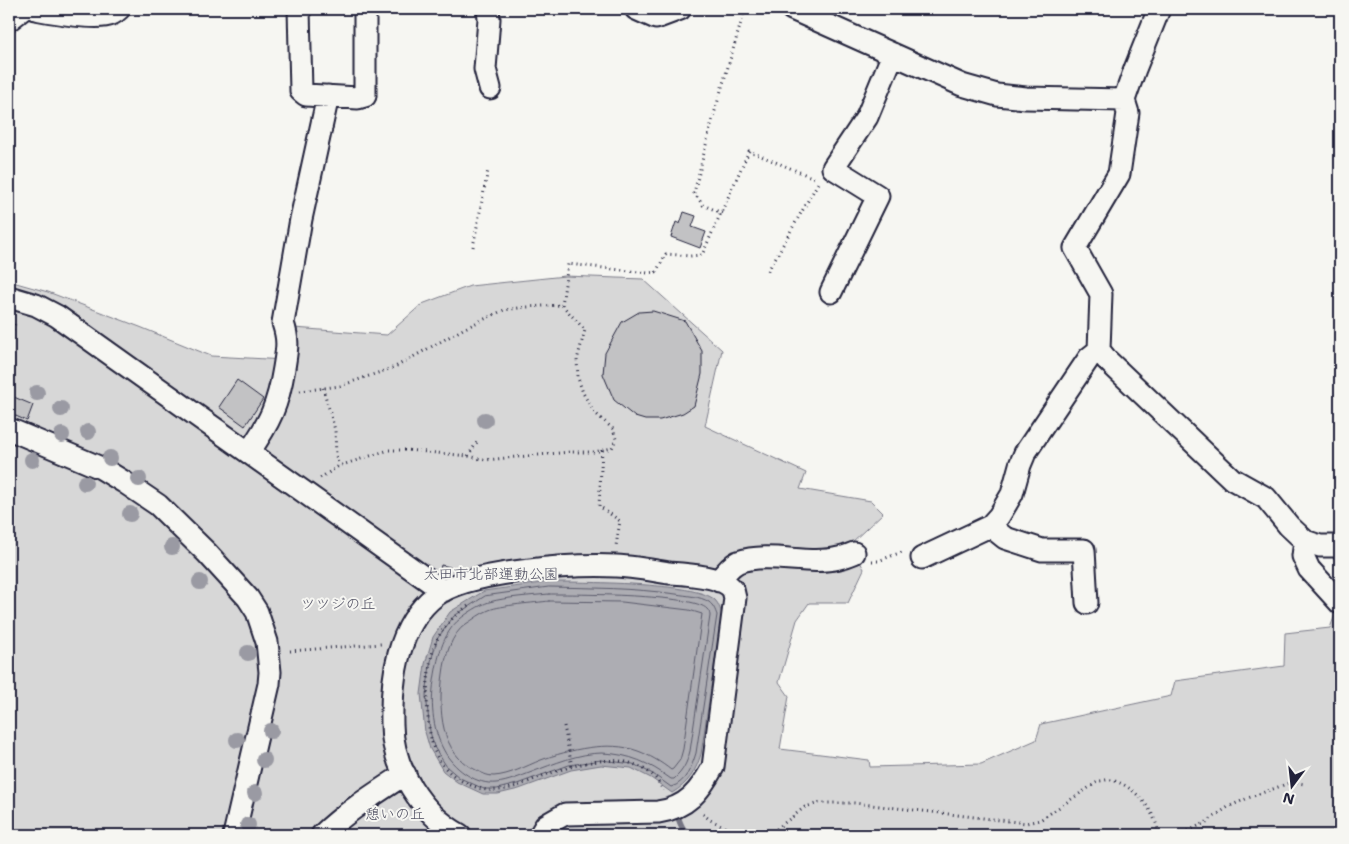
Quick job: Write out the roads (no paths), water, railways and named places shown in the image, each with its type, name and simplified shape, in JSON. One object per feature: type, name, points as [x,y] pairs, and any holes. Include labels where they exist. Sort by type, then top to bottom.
[{"type":"street","points":[[9,20],[23,9]]},
{"type":"street","points":[[34,9],[105,16],[119,9]]},
{"type":"street","points":[[299,9],[301,91],[306,95],[358,98],[365,96],[365,9]]},
{"type":"street","points":[[488,9],[485,69],[490,88]]},
{"type":"street","points":[[636,9],[656,18],[680,9]]},
{"type":"street","points":[[792,9],[962,85],[997,96],[1124,100]]},
{"type":"street","points":[[1159,9],[1124,100],[1128,113],[1118,174],[1075,248],[1101,294],[1098,350],[1232,479],[1266,498],[1289,526],[1305,540],[1320,546],[1340,546]]},
{"type":"street","points":[[831,292],[878,196],[833,168],[867,117],[893,54]]},
{"type":"street","points":[[249,452],[270,419],[280,394],[288,339],[283,323],[301,219],[328,96]]},
{"type":"street","points":[[14,306],[36,305],[57,316],[443,591]]},
{"type":"street","points":[[928,555],[990,526],[1012,494],[1025,452],[1089,358],[1098,350]]},
{"type":"street","points":[[9,429],[101,468],[158,505],[208,553],[248,598],[257,612],[268,653],[269,684],[234,835]]},
{"type":"street","points":[[990,526],[1005,538],[1042,550],[1084,550],[1087,603]]},
{"type":"street","points":[[1305,540],[1303,556],[1308,569],[1340,603]]},
{"type":"street","points":[[719,581],[726,571],[737,563],[762,557],[818,560],[838,558],[854,553]]},
{"type":"street","points":[[460,835],[449,829],[420,799],[404,774],[396,756],[392,736],[396,665],[401,644],[409,626],[435,596],[472,580],[498,574],[549,568],[613,566],[698,576],[728,585],[733,590],[735,598],[713,767],[698,792],[681,805],[669,811],[565,814],[546,825],[540,835]]},
{"type":"street","points":[[322,835],[360,803],[404,774]]},
{"type":"water","points":[[548,582],[662,586],[704,594],[718,603],[722,614],[701,754],[691,776],[683,786],[672,793],[651,778],[631,768],[601,765],[571,770],[519,789],[498,794],[483,794],[457,782],[443,771],[430,749],[425,732],[421,694],[425,664],[433,637],[450,612],[484,591]]},
{"type":"waterway","points":[[676,812],[684,830],[694,835]]},
{"type":"park label","name":"太田市北部運動公園","points":[[491,574]]},
{"type":"park label","name":"ツツジの丘","points":[[338,604]]},
{"type":"park label","name":"憩いの丘","points":[[395,814]]}]
